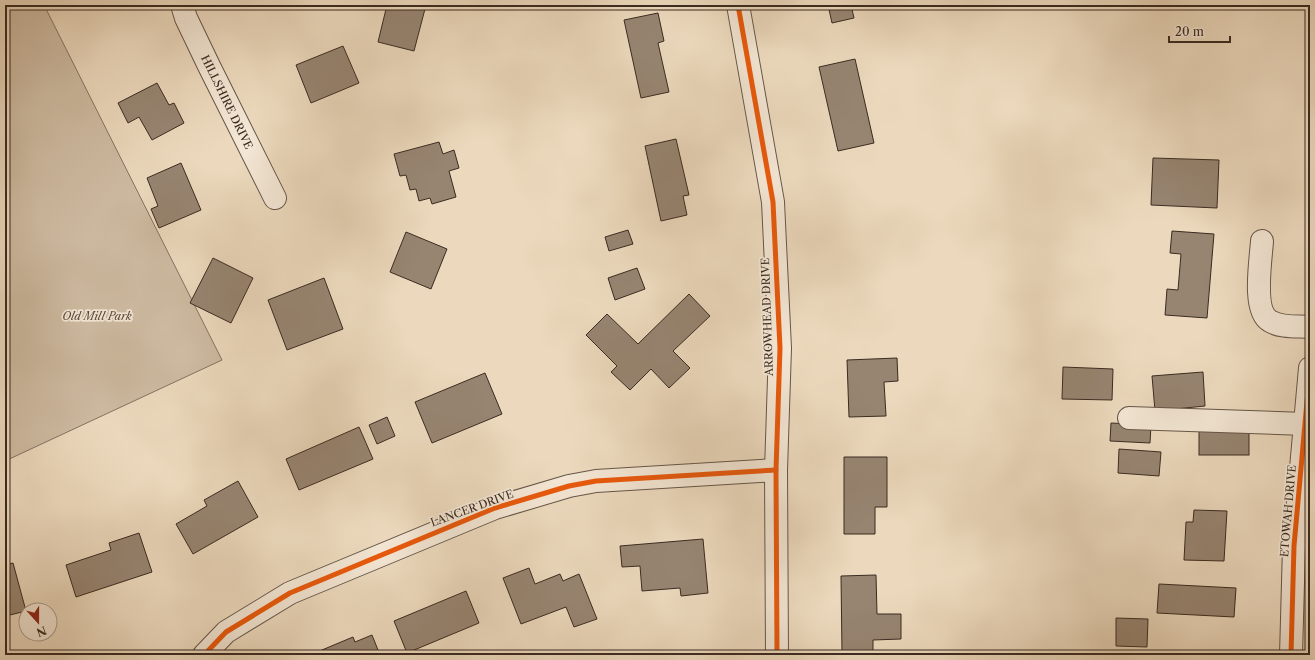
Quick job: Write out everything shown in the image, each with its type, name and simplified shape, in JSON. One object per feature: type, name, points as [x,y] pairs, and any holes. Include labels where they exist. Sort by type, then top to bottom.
[{"type":"street","name":"HILLSHIRE DRIVE","points":[[182,5],[186,18],[209,66],[275,198]]},
{"type":"street","name":"ARROWHEAD DRIVE","points":[[738,5],[773,202],[780,348],[776,470],[777,655]]},
{"type":"street","points":[[1262,241],[1259,304],[1263,314],[1270,321],[1280,324],[1310,327]]},
{"type":"street","name":"ETOWAH DRIVE","points":[[1291,655],[1294,546],[1310,368]]},
{"type":"street","points":[[1129,418],[1306,424]]},
{"type":"street","name":"LANCER DRIVE","points":[[204,655],[226,632],[290,592],[494,508],[569,486],[596,481],[776,470]]},
{"type":"green space","name":"Old Mill Park","points":[[5,5],[44,5],[222,360],[5,461]]},
{"type":"building","points":[[387,5],[426,5],[414,51],[378,42]]},
{"type":"building","points":[[828,5],[851,5],[854,18],[832,23]]},
{"type":"building","points":[[658,13],[664,41],[658,43],[669,92],[641,98],[624,20]]},
{"type":"building","points":[[343,46],[359,83],[311,103],[296,65]]},
{"type":"building","points":[[855,59],[874,143],[838,151],[819,67]]},
{"type":"building","points":[[157,83],[169,105],[174,103],[184,123],[152,140],[139,117],[128,123],[118,103]]},
{"type":"building","points":[[676,139],[689,195],[683,196],[687,215],[661,221],[645,146]]},
{"type":"building","points":[[439,142],[443,154],[454,150],[459,168],[449,171],[456,197],[432,204],[430,198],[419,201],[416,189],[410,190],[406,175],[400,176],[394,154]]},
{"type":"building","points":[[1153,158],[1219,160],[1217,208],[1151,205]]},
{"type":"building","points":[[181,163],[201,210],[159,228],[151,209],[158,206],[147,178]]},
{"type":"building","points":[[628,230],[633,244],[609,251],[605,237]]},
{"type":"building","points":[[1172,231],[1214,234],[1207,318],[1165,315],[1167,289],[1178,290],[1181,254],[1170,253]]},
{"type":"building","points":[[406,232],[447,249],[431,289],[390,272]]},
{"type":"building","points":[[213,258],[253,278],[231,323],[190,303]]},
{"type":"building","points":[[637,268],[645,289],[615,300],[608,278]]},
{"type":"building","points":[[324,278],[343,329],[287,350],[268,300]]},
{"type":"building","points":[[689,294],[710,316],[673,351],[690,368],[669,388],[651,369],[630,390],[611,372],[617,366],[586,335],[607,314],[638,344]]},
{"type":"building","points":[[897,358],[898,381],[884,382],[886,416],[849,417],[847,360]]},
{"type":"building","points":[[1063,367],[1113,369],[1112,400],[1062,399]]},
{"type":"building","points":[[1203,372],[1205,406],[1155,411],[1152,376]]},
{"type":"building","points":[[485,373],[502,414],[432,443],[415,402]]},
{"type":"building","points":[[387,417],[395,436],[377,444],[369,425]]},
{"type":"building","points":[[1111,423],[1151,425],[1150,443],[1110,441]]},
{"type":"building","points":[[1199,426],[1249,426],[1249,455],[1199,455]]},
{"type":"building","points":[[359,427],[373,459],[299,490],[286,459]]},
{"type":"building","points":[[1119,449],[1161,452],[1159,476],[1118,473]]},
{"type":"building","points":[[844,457],[887,457],[887,507],[875,507],[875,534],[844,534]]},
{"type":"building","points":[[238,481],[258,517],[193,554],[176,524],[207,506],[204,500]]},
{"type":"building","points":[[1194,510],[1227,511],[1224,561],[1184,560],[1186,522],[1193,522]]},
{"type":"building","points":[[139,533],[152,572],[76,597],[66,565],[111,550],[109,543]]},
{"type":"building","points":[[703,539],[708,593],[681,596],[680,588],[642,591],[640,566],[622,567],[620,546]]},
{"type":"building","points":[[13,563],[24,602],[18,602],[18,613],[6,616],[9,626],[5,628],[5,565]]},
{"type":"building","points":[[529,568],[535,584],[560,574],[563,581],[579,574],[597,619],[574,627],[566,607],[521,624],[503,578]]},
{"type":"building","points":[[876,575],[877,614],[901,614],[901,639],[873,640],[873,653],[842,653],[841,576]]},
{"type":"building","points":[[1159,584],[1236,588],[1234,617],[1157,613]]},
{"type":"building","points":[[466,591],[479,623],[407,653],[394,621]]},
{"type":"building","points":[[1116,618],[1148,619],[1147,647],[1116,646]]},
{"type":"building","points":[[372,635],[380,655],[310,655],[353,637],[355,642]]},
{"type":"cycle path","points":[[738,5],[773,202],[780,348],[776,470],[777,655]]},
{"type":"cycle path","points":[[1291,655],[1294,546],[1310,368]]},
{"type":"cycle path","points":[[204,655],[226,632],[290,593],[495,508],[569,486],[596,481],[776,470]]}]
